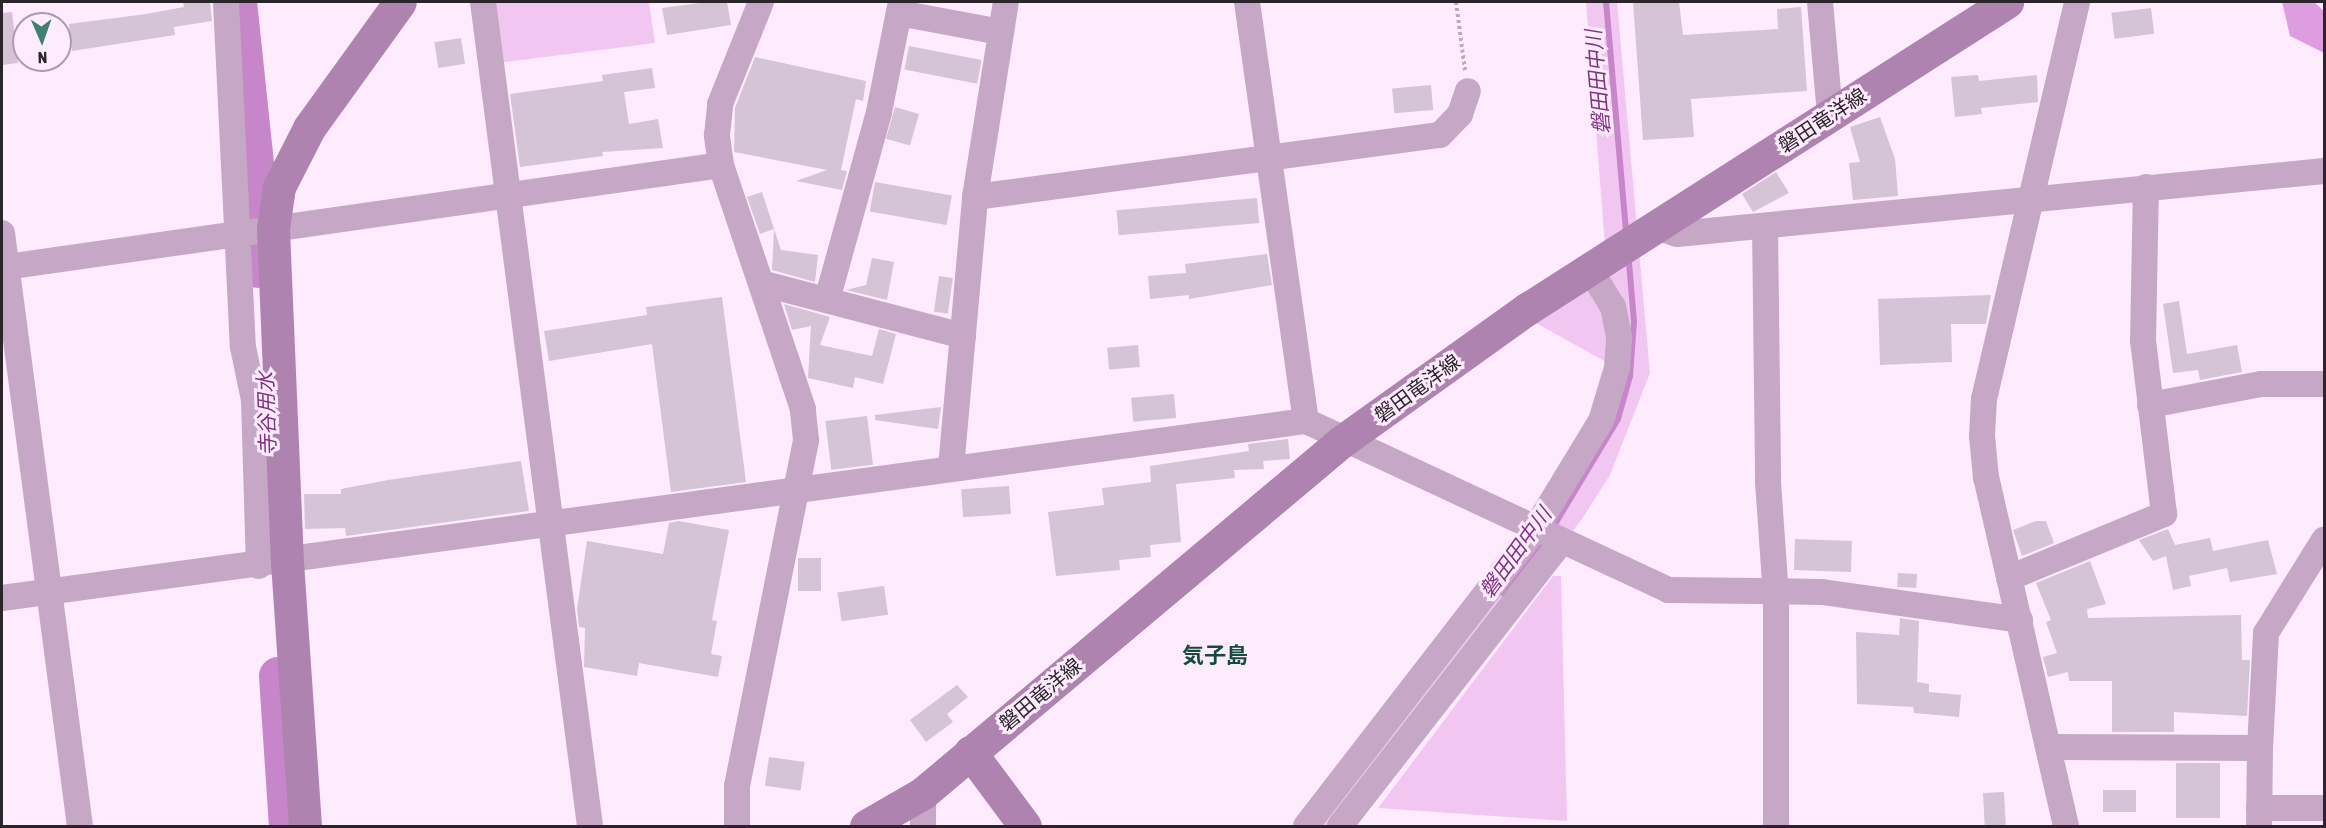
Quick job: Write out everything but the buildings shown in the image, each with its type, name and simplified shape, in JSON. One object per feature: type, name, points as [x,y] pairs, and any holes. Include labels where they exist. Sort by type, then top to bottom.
[{"type":"main road","points":[[305,826],[273,565],[273,228],[279,187],[309,128],[400,2]]},
{"type":"main road","name":"磐田竜洋線","points":[[866,826],[923,793],[1341,442],[1589,268],[2007,2]]},
{"type":"main road","points":[[970,752],[1025,826]]},
{"type":"street","points":[[226,2],[243,347],[254,400],[273,565]]},
{"type":"street","points":[[483,2],[590,826]]},
{"type":"street","points":[[737,826],[737,786],[806,440],[803,409],[721,165],[720,104],[761,2]]},
{"type":"street","points":[[951,468],[975,196],[1006,2]]},
{"type":"street","points":[[1247,2],[1306,422]]},
{"type":"street","points":[[1820,2],[1830,115]]},
{"type":"street","points":[[2066,826],[2050,747],[1986,478],[1983,414],[2077,2]]},
{"type":"street","points":[[827,300],[879,112],[900,7],[1001,32]]},
{"type":"street","points":[[975,196],[1440,135],[1460,114],[1468,91]]},
{"type":"street","points":[[6,267],[239,237],[273,228],[721,165]]},
{"type":"street","points":[[1656,227],[1677,234],[2030,202],[2146,188],[2325,171]]},
{"type":"street","points":[[2009,578],[2164,514],[2143,341],[2146,188]]},
{"type":"street","points":[[1765,226],[1768,482],[1776,594],[1776,826]]},
{"type":"street","points":[[2,233],[20,349],[46,592],[80,826]]},
{"type":"street","points":[[1306,826],[1534,531],[1601,421],[1617,368],[1613,307],[1589,268]]},
{"type":"street","points":[[761,283],[963,336]]},
{"type":"street","points":[[2150,405],[2260,384],[2325,384]]},
{"type":"street","points":[[2,598],[273,565],[797,489],[1306,422],[1341,442],[1668,590],[1776,594],[1822,592],[2020,620]]},
{"type":"street","points":[[2325,540],[2266,633],[2259,817],[2325,808]]},
{"type":"street","points":[[1340,826],[1560,543]]},
{"type":"street","points":[[2050,747],[2260,748]]},
{"type":"street","points":[[923,793],[923,826]]},
{"type":"path","points":[[1456,2],[1468,91]]},
{"type":"shaded area","points":[[483,2],[649,2],[655,43],[491,64]]},
{"type":"shaded area","points":[[1586,2],[1617,2],[1650,373],[1610,475],[1582,519],[1340,826],[1306,826],[1519,563],[1617,368],[1534,322],[1606,258]]},
{"type":"shaded area","points":[[2282,2],[2314,2],[2324,11],[2324,53],[2290,36]]},
{"type":"shaded area","points":[[1553,576],[1561,576],[1567,821],[1378,808]]},
{"type":"waterway","name":"寺谷用水","points":[[238,2],[258,191],[259,269]]},
{"type":"waterway","name":"磐田田中川","points":[[1606,2],[1626,231]]},
{"type":"waterway","points":[[258,191],[267,176]]},
{"type":"waterway","name":"磐田田中川","points":[[1552,529],[1618,419],[1630,376],[1634,322],[1629,262]]},
{"type":"waterway","name":"磐田田中川","points":[[1504,594],[1545,539]]},
{"type":"waterway","name":"寺谷用水","points":[[278,676],[288,826]]},
{"type":"district","name":"気子島","points":[[1215,656]]}]
